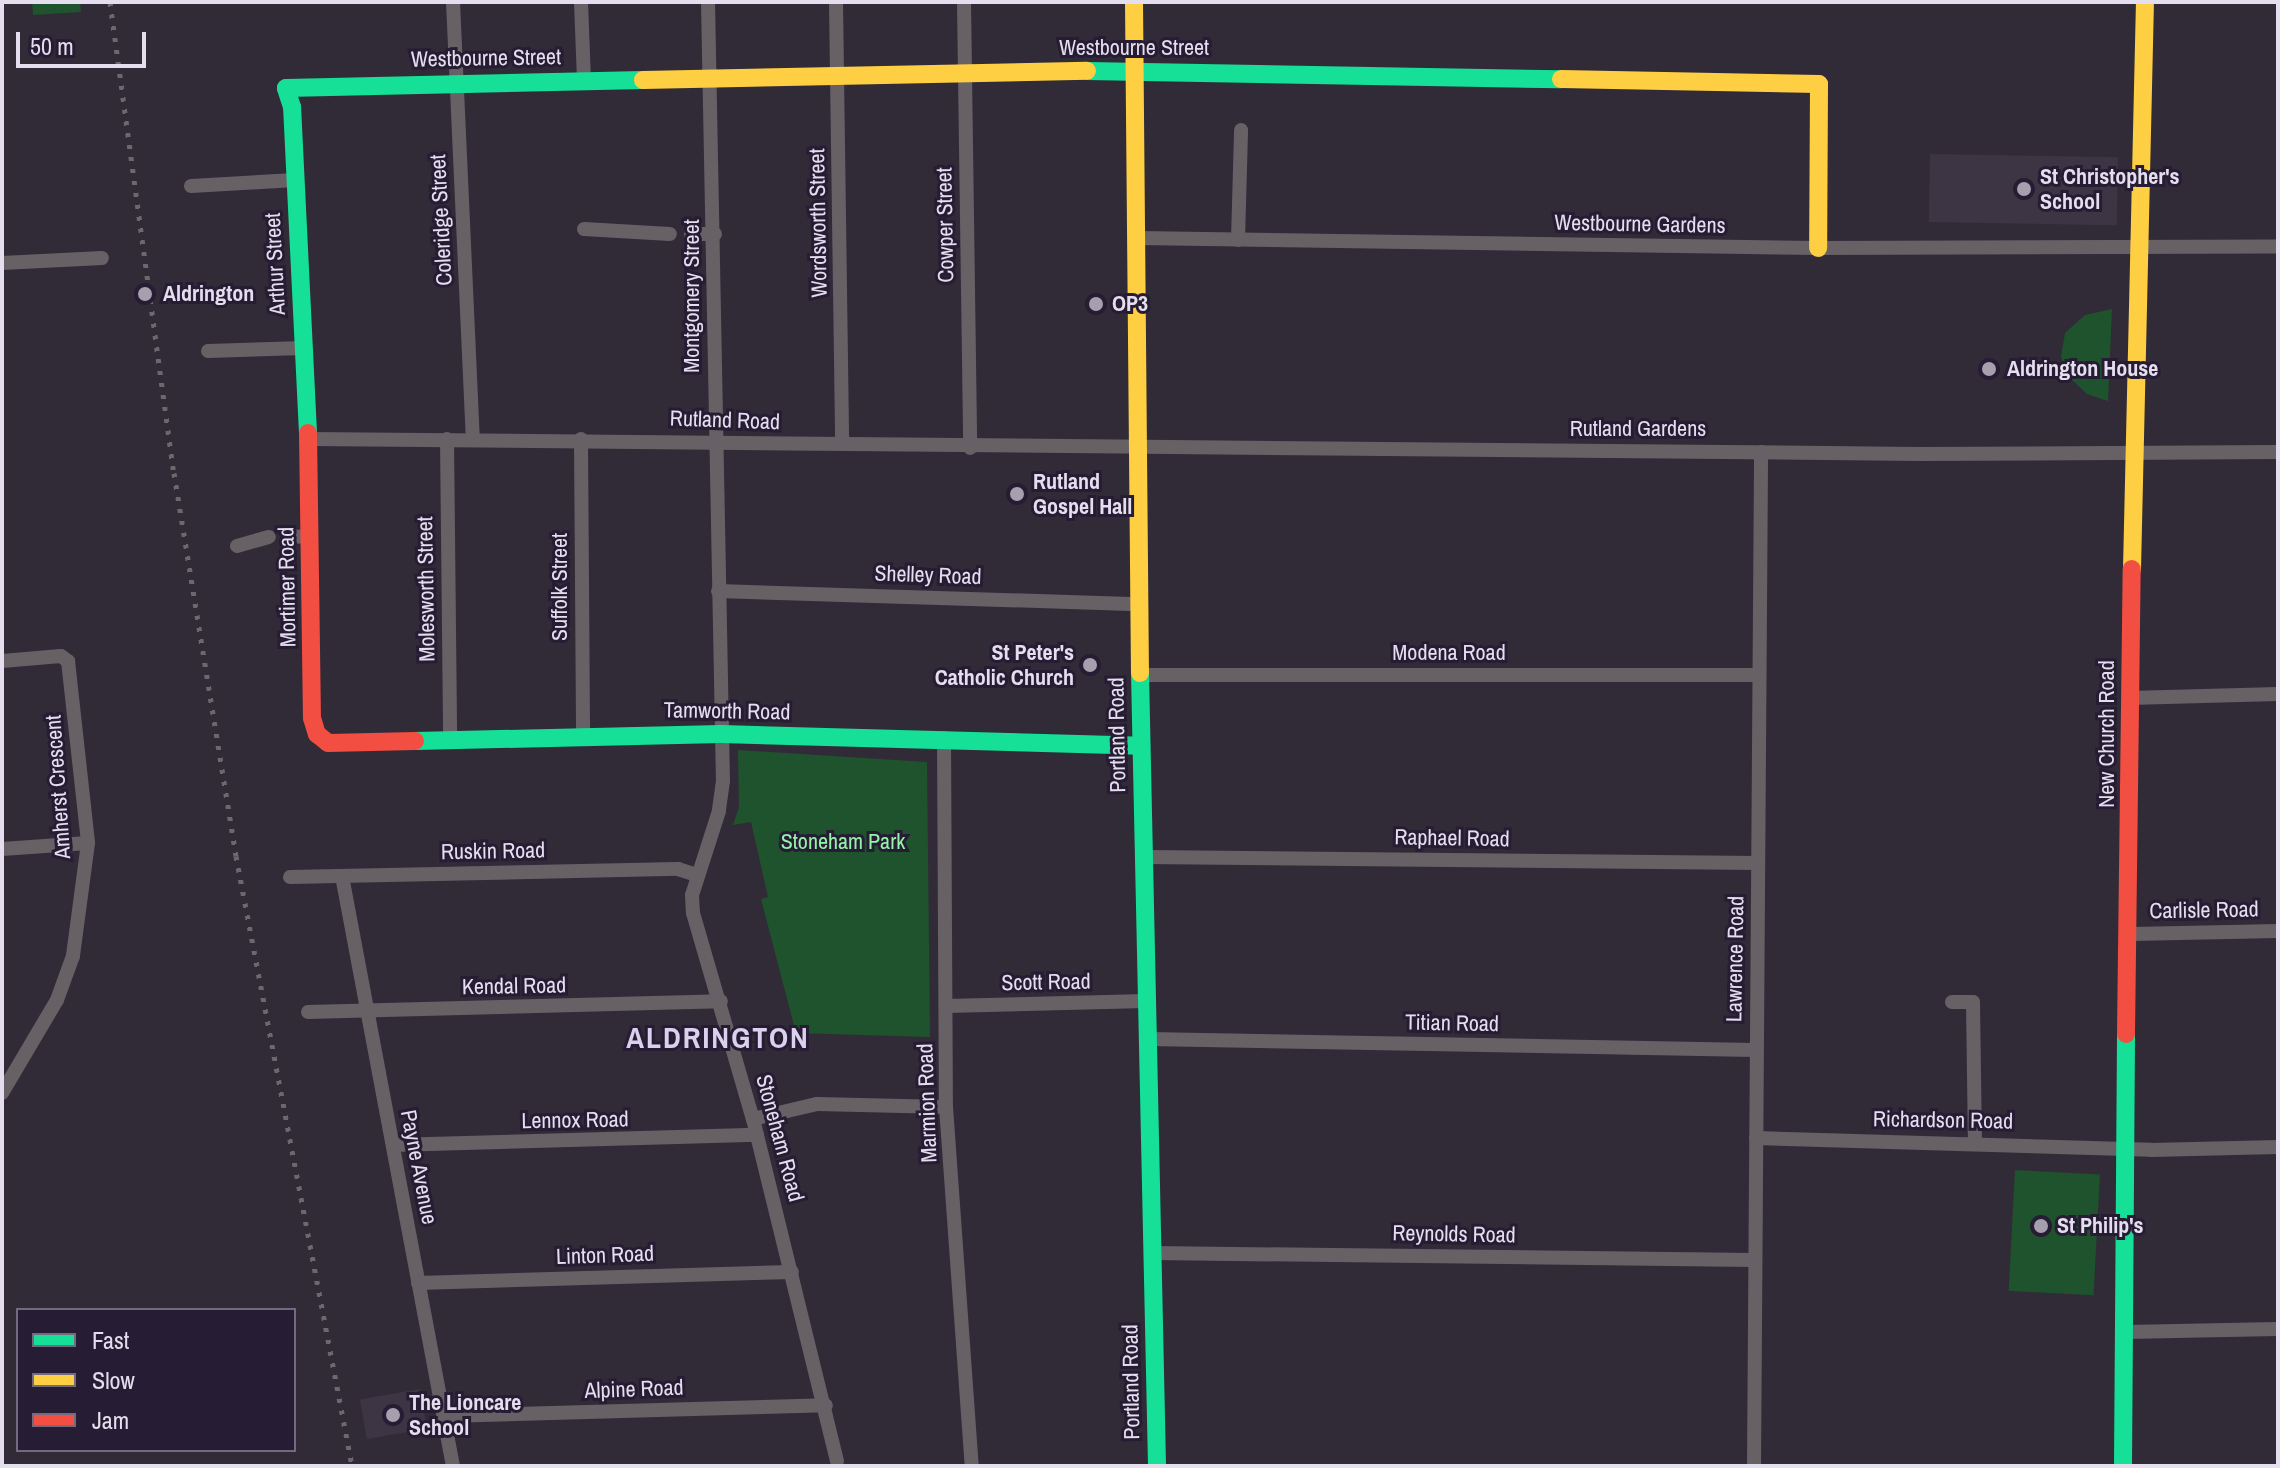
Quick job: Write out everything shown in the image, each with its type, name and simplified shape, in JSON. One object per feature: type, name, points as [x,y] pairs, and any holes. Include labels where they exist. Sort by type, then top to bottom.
[{"type":"street","name":"Coleridge Street","points":[[453,2],[473,437]]},
{"type":"street","points":[[581,2],[584,80]]},
{"type":"street","name":"Montgomery Street","points":[[708,2],[715,234],[714,442],[721,734]]},
{"type":"street","name":"Wordsworth Street","points":[[836,2],[842,443]]},
{"type":"street","name":"Cowper Street","points":[[964,2],[970,448]]},
{"type":"street","name":"Portland Road","points":[[1134,2],[1138,238],[1138,604],[1157,1466]]},
{"type":"street","name":"New Church Road","points":[[2123,1466],[2131,934],[2129,698],[2145,2]]},
{"type":"street","name":"Westbourne Street","points":[[286,88],[457,81],[1136,70],[1819,84],[1818,248]]},
{"type":"street","name":"Arthur Street","points":[[286,88],[292,107],[308,439]]},
{"type":"street","points":[[1238,240],[1241,130]]},
{"type":"street","points":[[191,186],[295,180]]},
{"type":"street","points":[[584,229],[670,234]]},
{"type":"street","points":[[691,234],[715,234]]},
{"type":"street","name":"Westbourne Gardens","points":[[1138,238],[1818,248],[2141,249],[2278,246]]},
{"type":"street","points":[[2,263],[102,258]]},
{"type":"street","points":[[208,351],[304,348]]},
{"type":"street","name":"Rutland Road","points":[[308,439],[473,437],[970,448],[1139,448]]},
{"type":"street","name":"Mortimer Road","points":[[308,439],[312,718],[317,734]]},
{"type":"street","name":"Molesworth Street","points":[[447,439],[450,738]]},
{"type":"street","name":"Suffolk Street","points":[[581,439],[583,734]]},
{"type":"street","name":"Rutland Gardens","points":[[1139,448],[2136,455],[2278,452]]},
{"type":"street","name":"Lawrence Road","points":[[1754,1466],[1761,452]]},
{"type":"street","points":[[291,537],[310,536]]},
{"type":"street","points":[[237,546],[269,537]]},
{"type":"street","name":"Shelley Road","points":[[718,591],[1138,604]]},
{"type":"street","name":"Amherst Crescent","points":[[2,661],[61,656],[68,661],[88,843],[73,956],[57,1000],[5,1084]]},
{"type":"street","name":"Modena Road","points":[[1140,675],[1758,675]]},
{"type":"street","points":[[2129,698],[2278,694]]},
{"type":"street","name":"Tamworth Road","points":[[317,734],[328,743],[583,734],[721,734],[1141,746]]},
{"type":"street","name":"Stoneham Road","points":[[721,734],[719,811],[697,875],[693,913],[753,1119],[826,1405],[837,1461]]},
{"type":"street","name":"Marmion Road","points":[[944,738],[946,1107],[972,1466]]},
{"type":"street","points":[[2,849],[88,843]]},
{"type":"street","name":"Raphael Road","points":[[1145,857],[1758,863]]},
{"type":"street","name":"Ruskin Road","points":[[290,877],[678,869],[697,875]]},
{"type":"street","name":"Payne Avenue","points":[[342,876],[453,1466]]},
{"type":"street","name":"Carlisle Road","points":[[2131,934],[2278,931]]},
{"type":"street","name":"Kendal Road","points":[[308,1012],[721,1001]]},
{"type":"street","name":"Scott Road","points":[[946,1006],[1146,1001]]},
{"type":"street","points":[[1952,1002],[1973,1002],[1975,1143]]},
{"type":"street","name":"Titian Road","points":[[1148,1039],[1755,1050]]},
{"type":"street","points":[[753,1119],[817,1104],[946,1107]]},
{"type":"street","name":"Lennox Road","points":[[393,1145],[757,1135]]},
{"type":"street","name":"Richardson Road","points":[[1756,1138],[2128,1148],[2278,1147]]},
{"type":"street","name":"Reynolds Road","points":[[1153,1253],[1754,1260]]},
{"type":"street","name":"Linton Road","points":[[418,1283],[792,1272]]},
{"type":"street","points":[[2125,1332],[2278,1329]]},
{"type":"street","name":"Alpine Road","points":[[444,1416],[826,1405]]},
{"type":"shaded area","name":"St Christopher's School","points":[[1930,154],[2118,157],[2117,225],[1929,222]]},
{"type":"shaded area","name":"The Lioncare School","points":[[420,1389],[427,1428],[367,1439],[360,1400]]},
{"type":"green space","points":[[32,2],[80,2],[81,12],[33,15]]},
{"type":"green space","points":[[2112,309],[2108,401],[2087,394],[2070,378],[2061,357],[2065,333],[2085,315]]},
{"type":"green space","name":"Stoneham Park","points":[[738,750],[927,762],[930,1037],[796,1033],[761,899],[768,897],[751,822],[733,825],[739,807]]},
{"type":"green space","points":[[2015,1170],[2100,1174],[2094,1295],[2009,1291]]},
{"type":"railway","points":[[110,2],[174,473],[236,856],[352,1466]]},
{"type":"traffic: fast","points":[[1087,71],[1561,79]]},
{"type":"traffic: fast","points":[[308,433],[292,107],[286,88],[643,80]]},
{"type":"traffic: fast","points":[[1140,673],[1157,1466]]},
{"type":"traffic: fast","points":[[415,741],[721,734],[1141,746]]},
{"type":"traffic: fast","points":[[2123,1466],[2126,1034]]},
{"type":"traffic: slow","points":[[1134,2],[1140,673]]},
{"type":"traffic: slow","points":[[2132,569],[2145,2]]},
{"type":"traffic: slow","points":[[643,80],[1087,71]]},
{"type":"traffic: slow","points":[[1561,79],[1819,84],[1818,248]]},
{"type":"traffic: jam","points":[[308,433],[312,718],[317,734],[328,743],[415,741]]},
{"type":"traffic: jam","points":[[2126,1034],[2132,569]]},
{"type":"place","name":"St Christopher's School","points":[[2024,189]]},
{"type":"place","name":"Aldrington","points":[[145,294]]},
{"type":"place","name":"OP3","points":[[1096,304]]},
{"type":"place","name":"Aldrington House","points":[[1989,369]]},
{"type":"place","name":"Rutland Gospel Hall","points":[[1017,494]]},
{"type":"place","name":"St Peter's Catholic Church","points":[[1090,665]]},
{"type":"place","name":"St Philip's","points":[[2041,1226]]},
{"type":"place","name":"The Lioncare School","points":[[393,1415]]},
{"type":"district","name":"ALDRINGTON","points":[[718,1037]]}]
